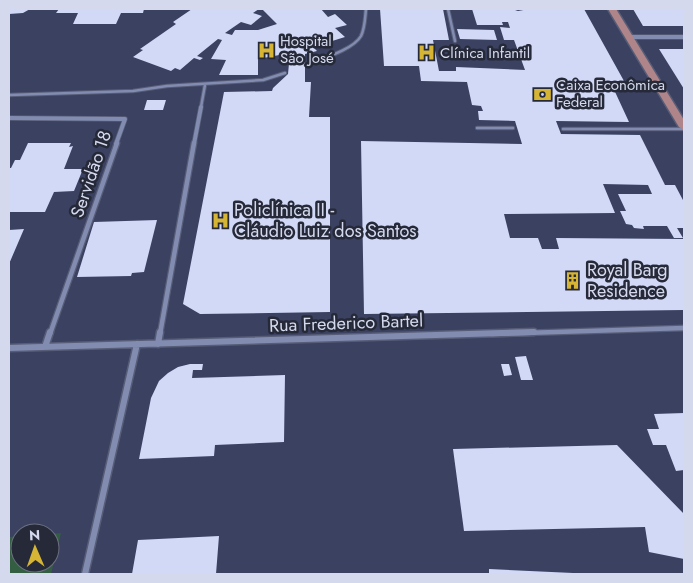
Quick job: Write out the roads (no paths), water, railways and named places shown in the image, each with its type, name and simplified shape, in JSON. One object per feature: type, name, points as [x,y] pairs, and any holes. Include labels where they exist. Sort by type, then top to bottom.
[{"type":"main road","points":[[612,9],[684,128]]},
{"type":"street","points":[[629,37],[684,38]]},
{"type":"street","points":[[158,344],[201,106]]},
{"type":"street","name":"Servidão 18","points":[[9,118],[125,119],[45,347]]},
{"type":"street","name":"Rua Frederico Bartel","points":[[9,348],[684,328]]},
{"type":"street","points":[[86,574],[137,344]]},
{"type":"lane","points":[[306,65],[332,55],[359,40],[366,9]]},
{"type":"lane","points":[[448,9],[456,42]]},
{"type":"lane","points":[[9,95],[133,91],[167,86],[263,80],[286,73]]},
{"type":"lane","points":[[201,106],[205,85]]},
{"type":"lane","points":[[477,128],[513,128]]},
{"type":"lane","points":[[562,128],[684,128]]},
{"type":"place","name":"Hospital São José","points":[[266,50]]},
{"type":"place","name":"Clínica Infantil","points":[[426,53]]},
{"type":"place","name":"Caixa Econômica Federal","points":[[542,94]]},
{"type":"place","name":"Policlínica II - Cláudio Luiz dos Santos","points":[[220,220]]},
{"type":"place","name":"Royal Barg Residence","points":[[573,280]]}]
